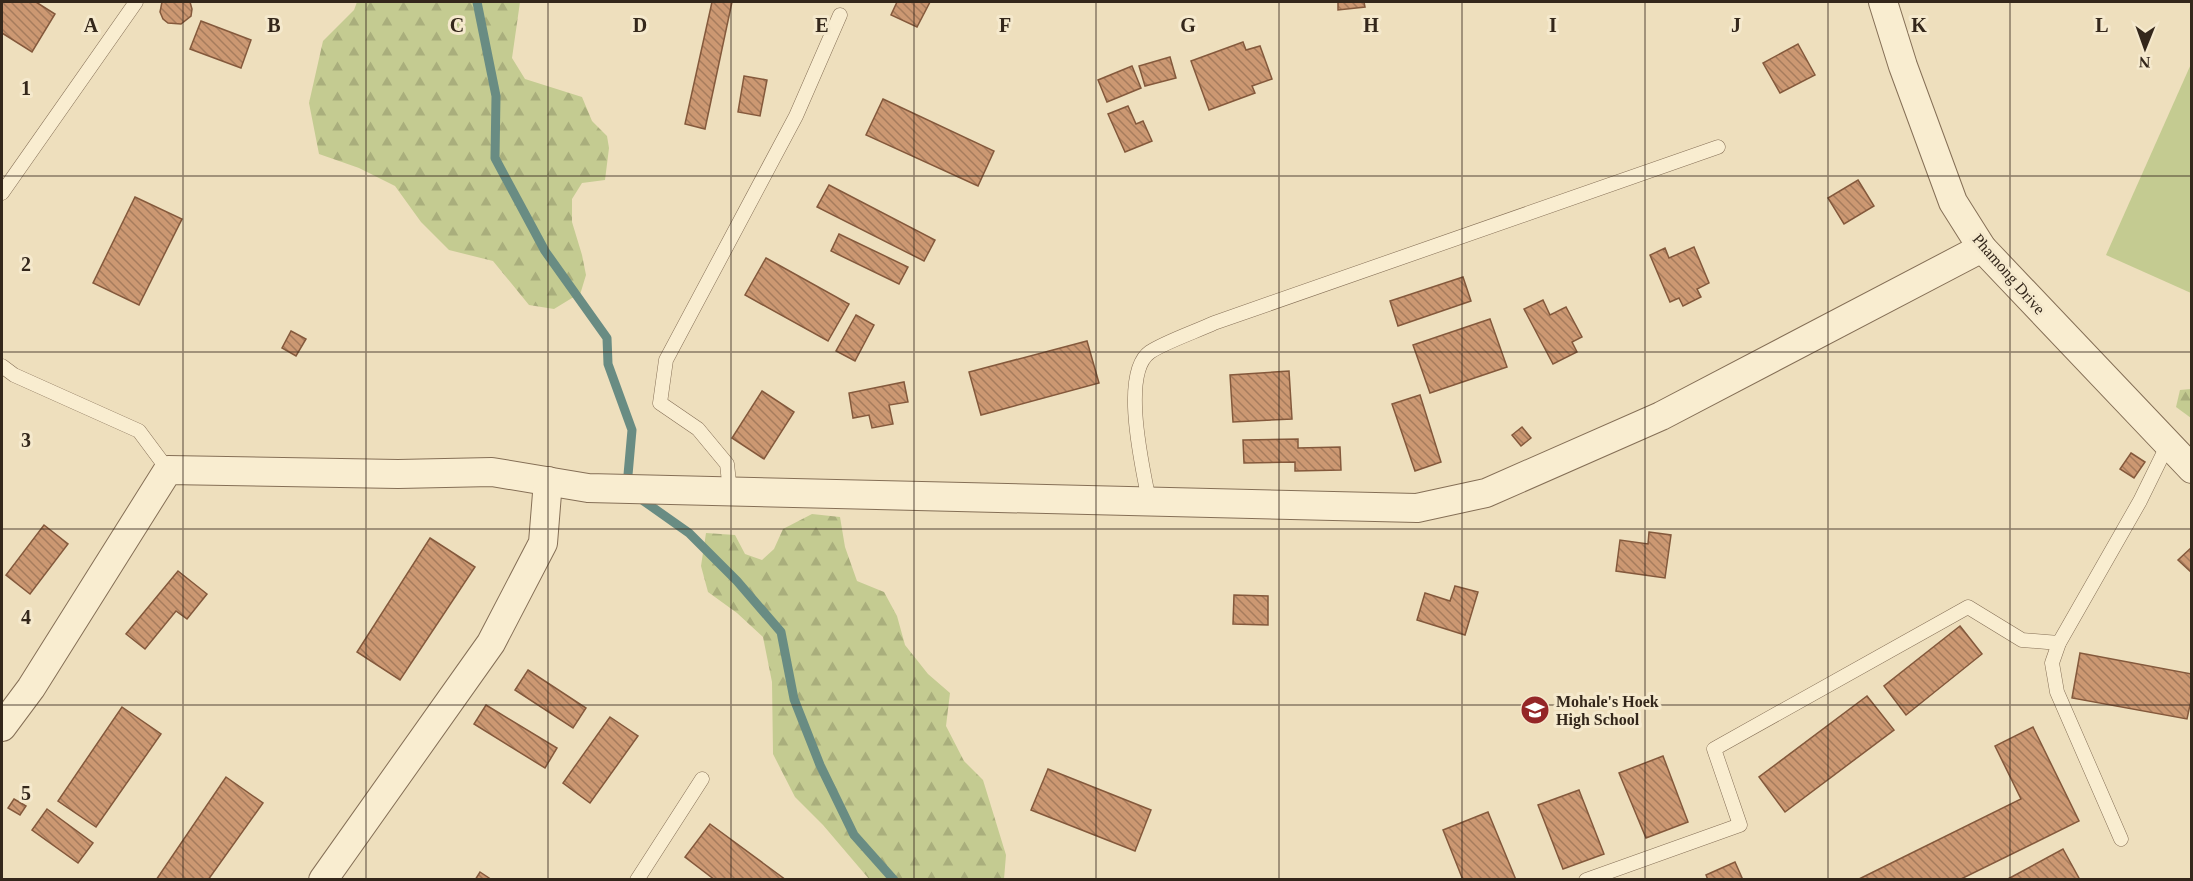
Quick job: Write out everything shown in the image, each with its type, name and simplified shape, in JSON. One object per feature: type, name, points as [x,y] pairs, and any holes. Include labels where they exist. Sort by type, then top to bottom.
[{"type":"street","name":"Phamong Drive","points":[[1883,2],[1903,66],[1953,202],[1983,248],[2167,446],[2192,469]]},
{"type":"street","points":[[2,727],[31,688],[168,470],[398,474],[492,472],[588,488],[1417,507],[1486,493],[1661,416],[1983,248]]},
{"type":"street","points":[[323,879],[491,643],[543,543],[548,481]]},
{"type":"lane","points":[[2,193],[136,2]]},
{"type":"lane","points":[[730,491],[727,464],[698,429],[660,403],[666,360],[796,116],[840,15]]},
{"type":"lane","points":[[1149,501],[1134,412],[1137,375],[1148,353],[1214,323],[1718,147]]},
{"type":"lane","points":[[2,366],[14,375],[139,431],[168,470]]},
{"type":"lane","points":[[2121,839],[2057,692],[2052,663],[2059,643],[2140,501],[2167,446]]},
{"type":"lane","points":[[1586,879],[1740,825],[1714,749],[1968,607],[2022,640],[2059,643]]},
{"type":"lane","points":[[637,879],[702,779]]},
{"type":"green space","points":[[357,2],[520,2],[512,58],[525,79],[582,97],[592,121],[607,136],[609,148],[605,180],[582,183],[572,199],[572,222],[586,275],[579,298],[572,298],[554,309],[529,305],[493,261],[449,250],[421,222],[395,186],[359,168],[319,154],[309,103],[323,41],[354,10]]},
{"type":"green space","points":[[2191,64],[2192,293],[2106,255]]},
{"type":"green space","points":[[2192,389],[2191,418],[2176,407],[2180,390]]},
{"type":"green space","points":[[812,514],[840,517],[845,547],[857,581],[884,592],[897,616],[905,645],[928,674],[950,693],[946,726],[964,761],[983,780],[1006,855],[1004,879],[869,879],[823,825],[795,797],[773,754],[772,682],[763,637],[737,613],[708,592],[701,566],[706,533],[735,535],[745,554],[762,560],[774,549],[783,529]]},
{"type":"building","points":[[2,2],[36,2],[55,14],[32,52],[2,33]]},
{"type":"building","points":[[162,2],[190,2],[191,16],[181,24],[168,23],[160,12]]},
{"type":"building","points":[[712,2],[732,2],[705,129],[685,124]]},
{"type":"building","points":[[897,2],[930,2],[917,27],[891,15]]},
{"type":"building","points":[[1338,2],[1364,2],[1365,7],[1338,10]]},
{"type":"building","points":[[201,21],[251,40],[241,68],[190,49]]},
{"type":"building","points":[[1243,42],[1246,50],[1260,46],[1272,79],[1252,86],[1255,93],[1209,110],[1191,61]]},
{"type":"building","points":[[1798,44],[1815,75],[1780,93],[1763,63]]},
{"type":"building","points":[[1170,57],[1176,78],[1145,86],[1139,66]]},
{"type":"building","points":[[1132,66],[1141,88],[1107,102],[1098,80]]},
{"type":"building","points":[[744,76],[767,80],[760,116],[738,112]]},
{"type":"building","points":[[883,99],[994,151],[978,186],[866,135]]},
{"type":"building","points":[[1128,106],[1136,124],[1143,121],[1152,141],[1125,152],[1108,114]]},
{"type":"building","points":[[1858,180],[1874,206],[1844,224],[1828,198]]},
{"type":"building","points":[[829,185],[935,240],[924,261],[817,207]]},
{"type":"building","points":[[135,197],[182,219],[139,305],[93,283]]},
{"type":"building","points":[[839,234],[908,267],[899,284],[831,251]]},
{"type":"building","points":[[1694,247],[1709,283],[1697,289],[1701,297],[1683,306],[1679,298],[1670,302],[1650,255],[1665,248],[1669,258]]},
{"type":"building","points":[[766,258],[849,304],[828,341],[745,295]]},
{"type":"building","points":[[1463,277],[1471,301],[1398,326],[1390,301]]},
{"type":"building","points":[[1543,300],[1550,315],[1566,307],[1582,337],[1572,342],[1577,352],[1553,364],[1524,309]]},
{"type":"building","points":[[856,315],[874,325],[855,361],[836,351]]},
{"type":"building","points":[[1490,319],[1507,367],[1430,393],[1413,345]]},
{"type":"building","points":[[291,331],[306,339],[296,356],[282,348]]},
{"type":"building","points":[[1087,341],[1099,383],[981,415],[969,372]]},
{"type":"building","points":[[1289,371],[1292,419],[1233,422],[1230,375]]},
{"type":"building","points":[[904,382],[908,402],[889,405],[893,424],[872,428],[869,415],[853,418],[849,393]]},
{"type":"building","points":[[762,391],[794,412],[764,459],[732,438]]},
{"type":"building","points":[[1420,395],[1441,462],[1415,471],[1392,404]]},
{"type":"building","points":[[1522,427],[1531,438],[1521,446],[1512,435]]},
{"type":"building","points":[[1298,439],[1298,448],[1340,447],[1341,470],[1295,471],[1295,462],[1244,463],[1243,440]]},
{"type":"building","points":[[2131,453],[2145,462],[2134,478],[2120,469]]},
{"type":"building","points":[[44,525],[68,544],[30,594],[6,575]]},
{"type":"building","points":[[1649,532],[1671,535],[1665,578],[1616,571],[1620,540],[1648,544]]},
{"type":"building","points":[[430,538],[475,567],[400,680],[357,652]]},
{"type":"building","points":[[2192,547],[2192,573],[2178,560]]},
{"type":"building","points":[[178,571],[207,594],[187,619],[176,611],[145,649],[126,634]]},
{"type":"building","points":[[1455,586],[1478,592],[1465,635],[1417,620],[1425,593],[1450,601]]},
{"type":"building","points":[[1234,595],[1268,596],[1268,625],[1233,624]]},
{"type":"building","points":[[1960,626],[1982,654],[1906,715],[1884,686]]},
{"type":"building","points":[[2080,653],[2192,674],[2192,696],[2187,719],[2072,698]]},
{"type":"building","points":[[528,670],[586,708],[573,728],[515,690]]},
{"type":"building","points":[[1867,696],[1894,730],[1785,812],[1759,777]]},
{"type":"building","points":[[486,705],[557,748],[545,768],[474,724]]},
{"type":"building","points":[[122,707],[161,734],[96,827],[58,801]]},
{"type":"building","points":[[610,717],[638,736],[590,803],[563,783]]},
{"type":"building","points":[[2033,727],[2079,821],[1959,880],[1857,880],[2021,799],[1995,746]]},
{"type":"building","points":[[1663,756],[1688,822],[1646,838],[1619,773]]},
{"type":"building","points":[[1048,769],[1151,810],[1135,851],[1031,810]]},
{"type":"building","points":[[226,777],[263,803],[208,880],[156,880]]},
{"type":"building","points":[[1579,790],[1604,854],[1563,869],[1538,805]]},
{"type":"building","points":[[14,799],[26,806],[20,815],[8,808]]},
{"type":"building","points":[[47,809],[93,843],[78,863],[32,830]]},
{"type":"building","points":[[1488,812],[1516,880],[1463,880],[1443,830]]},
{"type":"building","points":[[710,824],[786,880],[715,880],[685,857]]},
{"type":"building","points":[[2063,849],[2080,880],[2006,880]]},
{"type":"building","points":[[1735,862],[1743,880],[1708,880],[1706,875]]},
{"type":"building","points":[[480,872],[492,880],[475,880]]},
{"type":"waterway","points":[[477,2],[496,96],[495,158],[545,251],[607,338],[608,364],[632,430],[627,486]]},
{"type":"waterway","points":[[638,497],[689,533],[737,581],[781,632],[794,699],[820,765],[854,835],[894,880]]},
{"type":"place","name":"Mohale's Hoek High School","points":[[1535,710]]}]
